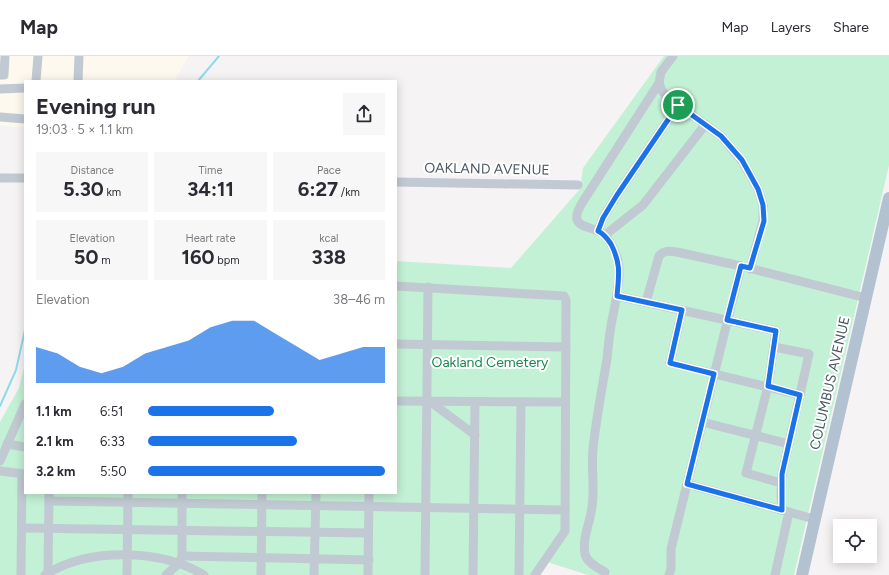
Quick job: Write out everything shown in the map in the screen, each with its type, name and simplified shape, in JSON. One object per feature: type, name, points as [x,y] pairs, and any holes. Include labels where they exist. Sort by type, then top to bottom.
[{"type":"main road","name":"COLUMBUS AVENUE","points":[[802,575],[889,198]]},
{"type":"street","points":[[0,75],[4,75],[5,56]]},
{"type":"street","points":[[36,80],[38,56]]},
{"type":"street","points":[[78,80],[79,56]]},
{"type":"street","points":[[605,572],[587,559],[585,553],[585,536],[592,510],[593,448],[610,328],[617,296],[619,270],[618,258],[601,233],[585,228],[580,224],[577,218],[579,210],[658,83],[660,74],[673,56]]},
{"type":"street","points":[[658,83],[663,92],[678,105],[716,131],[732,148],[753,178],[762,197],[764,221],[750,268]]},
{"type":"street","points":[[0,89],[24,88]]},
{"type":"street","points":[[601,233],[603,218],[678,105]]},
{"type":"street","points":[[0,118],[24,119]]},
{"type":"street","points":[[601,233],[631,215],[642,205],[705,124]]},
{"type":"street","points":[[0,178],[24,178]]},
{"type":"street","name":"OAKLAND AVENUE","points":[[397,182],[578,185]]},
{"type":"street","points":[[646,302],[659,256],[664,252],[677,252],[750,268],[866,298]]},
{"type":"street","points":[[669,575],[671,570],[671,549],[741,266]]},
{"type":"street","points":[[397,286],[564,296],[566,300],[565,531],[535,575]]},
{"type":"street","points":[[425,575],[428,287]]},
{"type":"street","points":[[617,296],[776,331],[768,386],[746,473],[782,483]]},
{"type":"street","points":[[682,310],[670,363],[800,395]]},
{"type":"street","points":[[397,344],[566,347]]},
{"type":"street","points":[[774,347],[809,354],[782,474],[785,511],[775,575]]},
{"type":"street","points":[[397,400],[565,402]]},
{"type":"street","points":[[428,400],[475,435]]},
{"type":"street","points":[[473,575],[475,402]]},
{"type":"street","points":[[519,575],[521,402]]},
{"type":"street","points":[[0,461],[7,444],[22,418]]},
{"type":"street","points":[[702,422],[789,444]]},
{"type":"street","points":[[7,444],[24,447]]},
{"type":"street","points":[[0,472],[23,474],[22,575]]},
{"type":"street","points":[[687,484],[814,519]]},
{"type":"street","points":[[166,575],[180,559],[182,494]]},
{"type":"street","points":[[261,575],[262,494]]},
{"type":"street","points":[[314,575],[316,494]]},
{"type":"street","points":[[368,575],[369,494]]},
{"type":"street","points":[[368,560],[261,558],[164,559],[128,555],[111,555],[76,562],[46,574],[49,497],[128,498],[182,503],[565,510]]},
{"type":"street","points":[[127,575],[128,498]]},
{"type":"street","points":[[22,528],[368,533]]},
{"type":"street","points":[[180,559],[204,575]]},
{"type":"shaded area","points":[[0,56],[189,56],[176,80],[24,80],[24,127],[0,126]]},
{"type":"green space","name":"Oakland Cemetery","points":[[664,56],[889,56],[889,165],[794,575],[588,575],[547,562],[538,575],[0,575],[0,422],[19,388],[24,368],[24,494],[397,494],[397,261],[511,268],[580,189],[583,168]]},
{"type":"waterway","points":[[199,80],[219,56]]},
{"type":"waterway","points":[[0,406],[16,370],[24,334]]},
{"type":"route","points":[[678,105],[716,131],[727,142],[742,160],[762,197],[764,221],[762,229],[750,268],[741,266],[727,320],[776,331],[768,386],[800,395],[782,474],[782,510],[687,484],[714,374],[670,363],[682,310],[617,296],[618,258],[605,235],[598,231],[603,218],[617,195],[678,105]]}]
